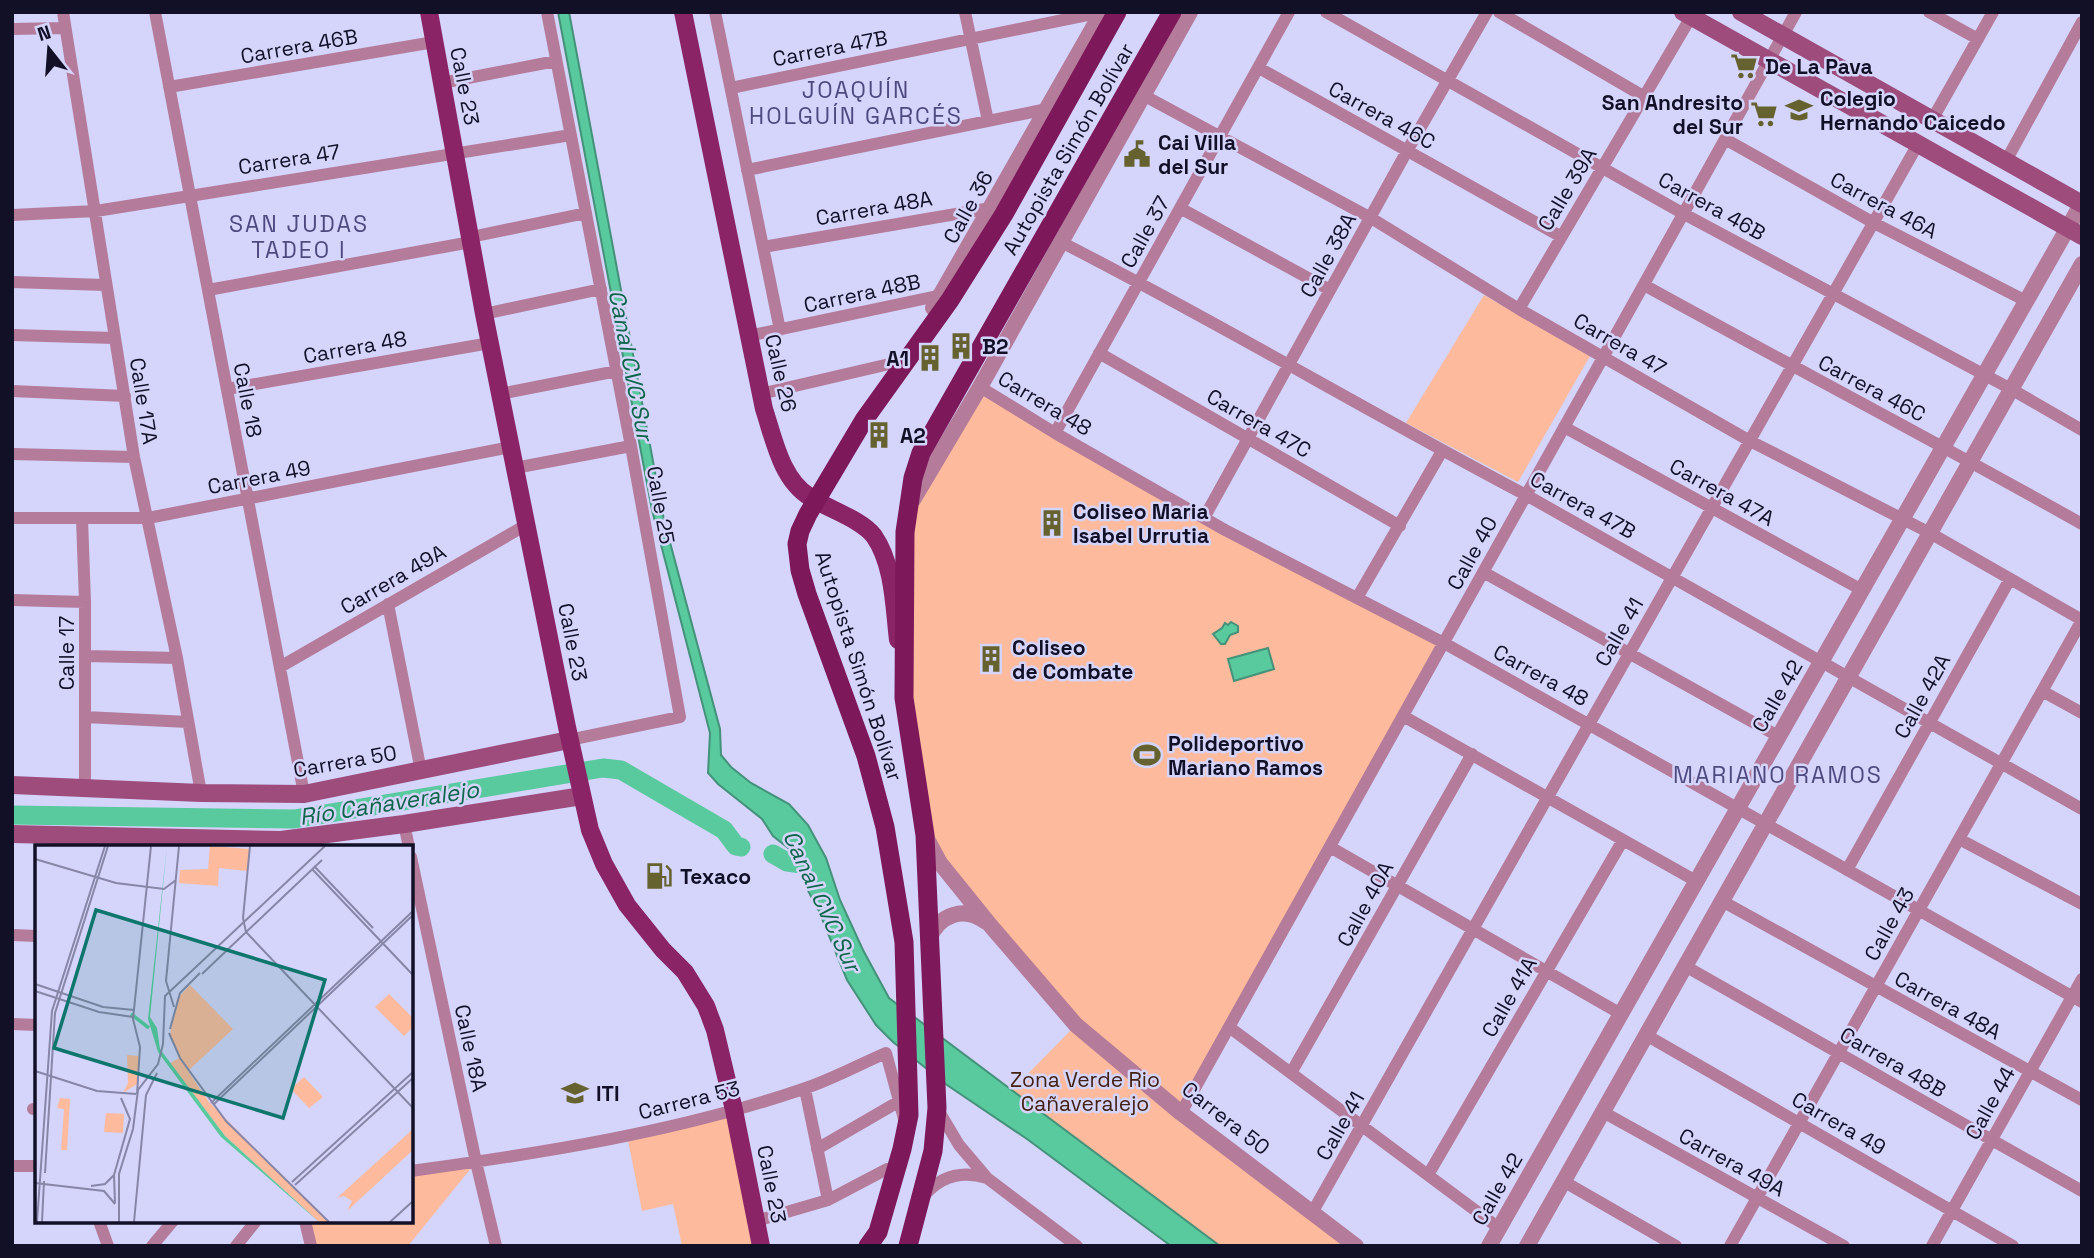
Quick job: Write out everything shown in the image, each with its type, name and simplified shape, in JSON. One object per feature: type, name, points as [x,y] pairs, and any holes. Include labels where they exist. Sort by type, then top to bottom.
[{"type":"highway","name":"Autopista Simón Bolívar","points":[[870,1241],[907,1130],[909,1081],[904,942],[885,827],[866,757],[800,570],[797,544],[803,523],[864,419],[950,300],[1004,214],[1117,12]]},
{"type":"highway","name":"Autopista Simón Bolívar","points":[[908,1246],[933,1151],[937,1099],[925,835],[904,698],[905,532],[913,478],[921,453],[1172,12]]},
{"type":"main road","name":"Calle 23","points":[[429,12],[484,314],[590,830],[614,884],[640,921],[685,972],[706,1006],[715,1030],[734,1110],[761,1246]]},
{"type":"main road","name":"Calle 26","points":[[683,12],[760,394],[783,465],[792,481],[816,500],[872,533],[890,577],[904,698]]},
{"type":"main road","points":[[1741,12],[2082,204]]},
{"type":"main road","points":[[1687,15],[2075,232]]},
{"type":"main road","points":[[803,523],[838,511]]},
{"type":"main road","name":"Carrera 50","points":[[12,785],[201,793],[304,794],[571,745]]},
{"type":"main road","points":[[12,834],[88,841],[250,844],[404,824],[581,790]]},
{"type":"street","name":"Calle 17A","points":[[63,12],[134,457],[177,658],[201,793]]},
{"type":"street","name":"Calle 18","points":[[155,12],[304,794]]},
{"type":"street","name":"Calle 25","points":[[547,12],[617,371],[680,717]]},
{"type":"street","name":"Calle 26","points":[[715,12],[779,330]]},
{"type":"street","points":[[965,12],[988,121]]},
{"type":"street","name":"Carrera 47B","points":[[731,88],[1102,12]]},
{"type":"street","name":"Calle 36","points":[[864,419],[942,295],[1102,12]]},
{"type":"street","points":[[909,509],[1190,12]]},
{"type":"street","name":"Calle 37","points":[[1055,433],[1289,12]]},
{"type":"street","name":"Carrera 46B","points":[[1326,12],[1684,214],[2011,389],[2082,430]]},
{"type":"street","name":"Calle 38A","points":[[1204,518],[1487,12]]},
{"type":"street","points":[[1499,12],[1643,96]]},
{"type":"street","name":"Calle 40","points":[[1181,1113],[1796,12]]},
{"type":"street","points":[[1929,12],[1978,39]]},
{"type":"street","points":[[1933,120],[1993,12]]},
{"type":"street","name":"Calle 39A","points":[[1519,309],[1603,167],[1687,15]]},
{"type":"street","points":[[2006,161],[2082,22]]},
{"type":"street","points":[[12,29],[65,28]]},
{"type":"street","name":"Carrera 46B","points":[[169,87],[434,43]]},
{"type":"street","points":[[442,83],[556,61]]},
{"type":"street","name":"Carrera 46C","points":[[1259,68],[1560,236]]},
{"type":"street","name":"Carrera 47","points":[[1143,95],[1371,218],[1519,309],[1750,441],[1930,533],[2082,620]]},
{"type":"street","points":[[747,170],[1047,109]]},
{"type":"street","name":"Carrera 47","points":[[12,215],[96,211],[571,135]]},
{"type":"street","name":"Carrera 46A","points":[[1725,139],[1874,223],[2026,301]]},
{"type":"street","name":"Calle 41","points":[[1312,1213],[1918,144]]},
{"type":"street","name":"Calle 42","points":[[1489,1246],[2026,301],[2075,232],[2082,204]]},
{"type":"street","name":"Carrera 48A","points":[[763,247],[991,208]]},
{"type":"street","points":[[1180,208],[1330,290]]},
{"type":"street","points":[[208,290],[471,240],[586,213]]},
{"type":"street","name":"Carrera 47B","points":[[1061,242],[1527,495],[2082,808]]},
{"type":"street","points":[[1527,1246],[2082,264]]},
{"type":"street","points":[[12,282],[105,285]]},
{"type":"street","name":"Carrera 46C","points":[[1644,285],[1971,461],[2082,524]]},
{"type":"street","points":[[484,314],[601,289]]},
{"type":"street","name":"Carrera 48B","points":[[748,337],[942,295]]},
{"type":"street","points":[[12,335],[114,338]]},
{"type":"street","name":"Carrera 48","points":[[227,389],[490,343]]},
{"type":"street","name":"Carrera 47C","points":[[1099,353],[1400,526]]},
{"type":"street","points":[[760,394],[898,362]]},
{"type":"street","points":[[500,394],[617,371]]},
{"type":"street","name":"Carrera 48","points":[[980,387],[1204,518],[1444,643],[2077,999]]},
{"type":"street","points":[[12,391],[125,396]]},
{"type":"street","name":"Carrera 47A","points":[[1564,427],[1862,590]]},
{"type":"street","points":[[515,468],[631,446]]},
{"type":"street","name":"Carrera 49","points":[[12,518],[148,518],[511,447]]},
{"type":"street","points":[[1357,598],[1442,451]]},
{"type":"street","points":[[12,454],[134,457]]},
{"type":"street","name":"Calle 17","points":[[82,519],[85,787]]},
{"type":"street","name":"Carrera 49A","points":[[280,667],[526,525]]},
{"type":"street","points":[[1483,572],[1778,736]]},
{"type":"street","name":"Calle 42A","points":[[1847,870],[2010,579]]},
{"type":"street","points":[[12,600],[85,602]]},
{"type":"street","points":[[388,604],[421,771]]},
{"type":"street","name":"Calle 43","points":[[1730,1246],[2082,620]]},
{"type":"street","points":[[85,656],[177,658]]},
{"type":"street","points":[[2042,691],[2082,713]]},
{"type":"street","points":[[1403,716],[1696,881]]},
{"type":"street","points":[[85,717],[188,722]]},
{"type":"street","name":"Carrera 50","points":[[571,745],[680,717]]},
{"type":"street","name":"Calle 40A","points":[[1291,1073],[1472,754]]},
{"type":"street","points":[[404,824],[409,845]]},
{"type":"street","name":"Carrera 50","points":[[925,835],[932,852],[990,925],[1076,1025],[1181,1113],[1356,1246]]},
{"type":"street","name":"Calle 41A","points":[[1428,1175],[1623,839]]},
{"type":"street","points":[[1959,839],[2082,904]]},
{"type":"street","points":[[1330,847],[1620,1014]]},
{"type":"street","name":"Calle 18A","points":[[413,866],[496,1246]]},
{"type":"street","name":"Carrera 48A","points":[[1722,901],[2082,1100]]},
{"type":"street","name":"Carrera 50","points":[[929,939],[940,921],[960,913],[971,914],[990,925]]},
{"type":"street","points":[[12,935],[35,936]]},
{"type":"street","name":"Carrera 48B","points":[[1685,966],[2082,1191]]},
{"type":"street","name":"Calle 44","points":[[1931,1246],[2029,1072],[2077,999],[2082,979]]},
{"type":"street","points":[[12,1024],[35,1025]]},
{"type":"street","points":[[1229,1027],[1499,1228]]},
{"type":"street","name":"Carrera 49","points":[[1646,1035],[2013,1246]]},
{"type":"street","name":"Carrera 53","points":[[413,1171],[627,1135],[734,1110],[804,1089],[886,1053],[898,1102]]},
{"type":"street","points":[[804,1089],[828,1200]]},
{"type":"street","points":[[937,1099],[959,1145],[987,1178],[1077,1246]]},
{"type":"street","points":[[817,1149],[898,1102],[907,1130]]},
{"type":"street","name":"Carrera 49A","points":[[1603,1112],[1844,1246]]},
{"type":"street","points":[[12,1166],[35,1166]]},
{"type":"street","points":[[756,1221],[828,1200],[887,1169],[895,1170]]},
{"type":"street","points":[[922,1198],[930,1188],[951,1176],[963,1174],[987,1178]]},
{"type":"street","points":[[1563,1181],[1676,1246]]},
{"type":"street","points":[[100,1223],[108,1246]]},
{"type":"street","points":[[152,1246],[171,1223]]},
{"type":"street","points":[[236,1246],[254,1223]]},
{"type":"street","points":[[305,1223],[311,1246]]},
{"type":"green space","points":[[1484,295],[1590,356],[1518,482],[1406,423]]},
{"type":"green space","name":"Polideportivo Mariano Ramos","points":[[980,387],[1055,433],[1444,643],[1181,1113],[1356,1246],[1220,1246],[1011,1091],[1076,1025],[940,863],[909,722],[910,509]]},
{"type":"green space","points":[[734,1110],[761,1246],[682,1246],[673,1204],[642,1211],[627,1135]]},
{"type":"green space","points":[[476,1162],[408,1246],[311,1246],[305,1223],[413,1223],[413,1171]]},
{"type":"water","name":"Canal CVC Sur","points":[[558,12],[569,12],[664,520],[720,729],[721,755],[751,783],[789,804],[808,825],[826,858],[840,900],[863,950],[889,998],[1220,1246],[1171,1246],[1027,1139],[947,1085],[893,1042],[876,1025],[847,980],[819,911],[807,889],[800,863],[792,851],[773,836],[762,819],[708,773],[710,733],[652,510]]},
{"type":"water","points":[[1231,622],[1238,626],[1238,632],[1230,635],[1225,644],[1221,644],[1213,634],[1225,623],[1228,625]]},
{"type":"water","points":[[1268,648],[1274,669],[1234,681],[1228,659]]},
{"type":"waterway","name":"Río Cañaveralejo","points":[[12,815],[294,819],[603,768],[621,770],[724,830],[736,846],[741,847]]},
{"type":"waterway","name":"Río Cañaveralejo","points":[[773,854],[787,862],[809,865]]},
{"type":"place","name":"De La Pava","points":[[1744,66]]},
{"type":"place","name":"Colegio Hernando Caicedo","points":[[1799,110]]},
{"type":"place","name":"San Andresito del Sur","points":[[1764,114]]},
{"type":"place","name":"Cai Villa del Sur","points":[[1137,154]]},
{"type":"place","name":"B2","points":[[961,346]]},
{"type":"place","name":"A1","points":[[930,358]]},
{"type":"place","name":"A2","points":[[879,435]]},
{"type":"place","name":"Coliseo Maria Isabel Urrutia","points":[[1052,523]]},
{"type":"place","name":"Coliseo de Combate","points":[[991,659]]},
{"type":"place","name":"Polideportivo Mariano Ramos","points":[[1147,755]]},
{"type":"place","name":"Texaco","points":[[659,876]]},
{"type":"place","name":"ITI","points":[[575,1093]]},
{"type":"district","name":"JOAQUÍN HOLGUÍN GARCÉS","points":[[856,103]]},
{"type":"district","name":"SAN JUDAS TADEO I","points":[[299,237]]},
{"type":"district","name":"MARIANO RAMOS","points":[[1778,775]]},
{"type":"park label","name":"Zona Verde Rio Cañaveralejo","points":[[1085,1091]]}]
